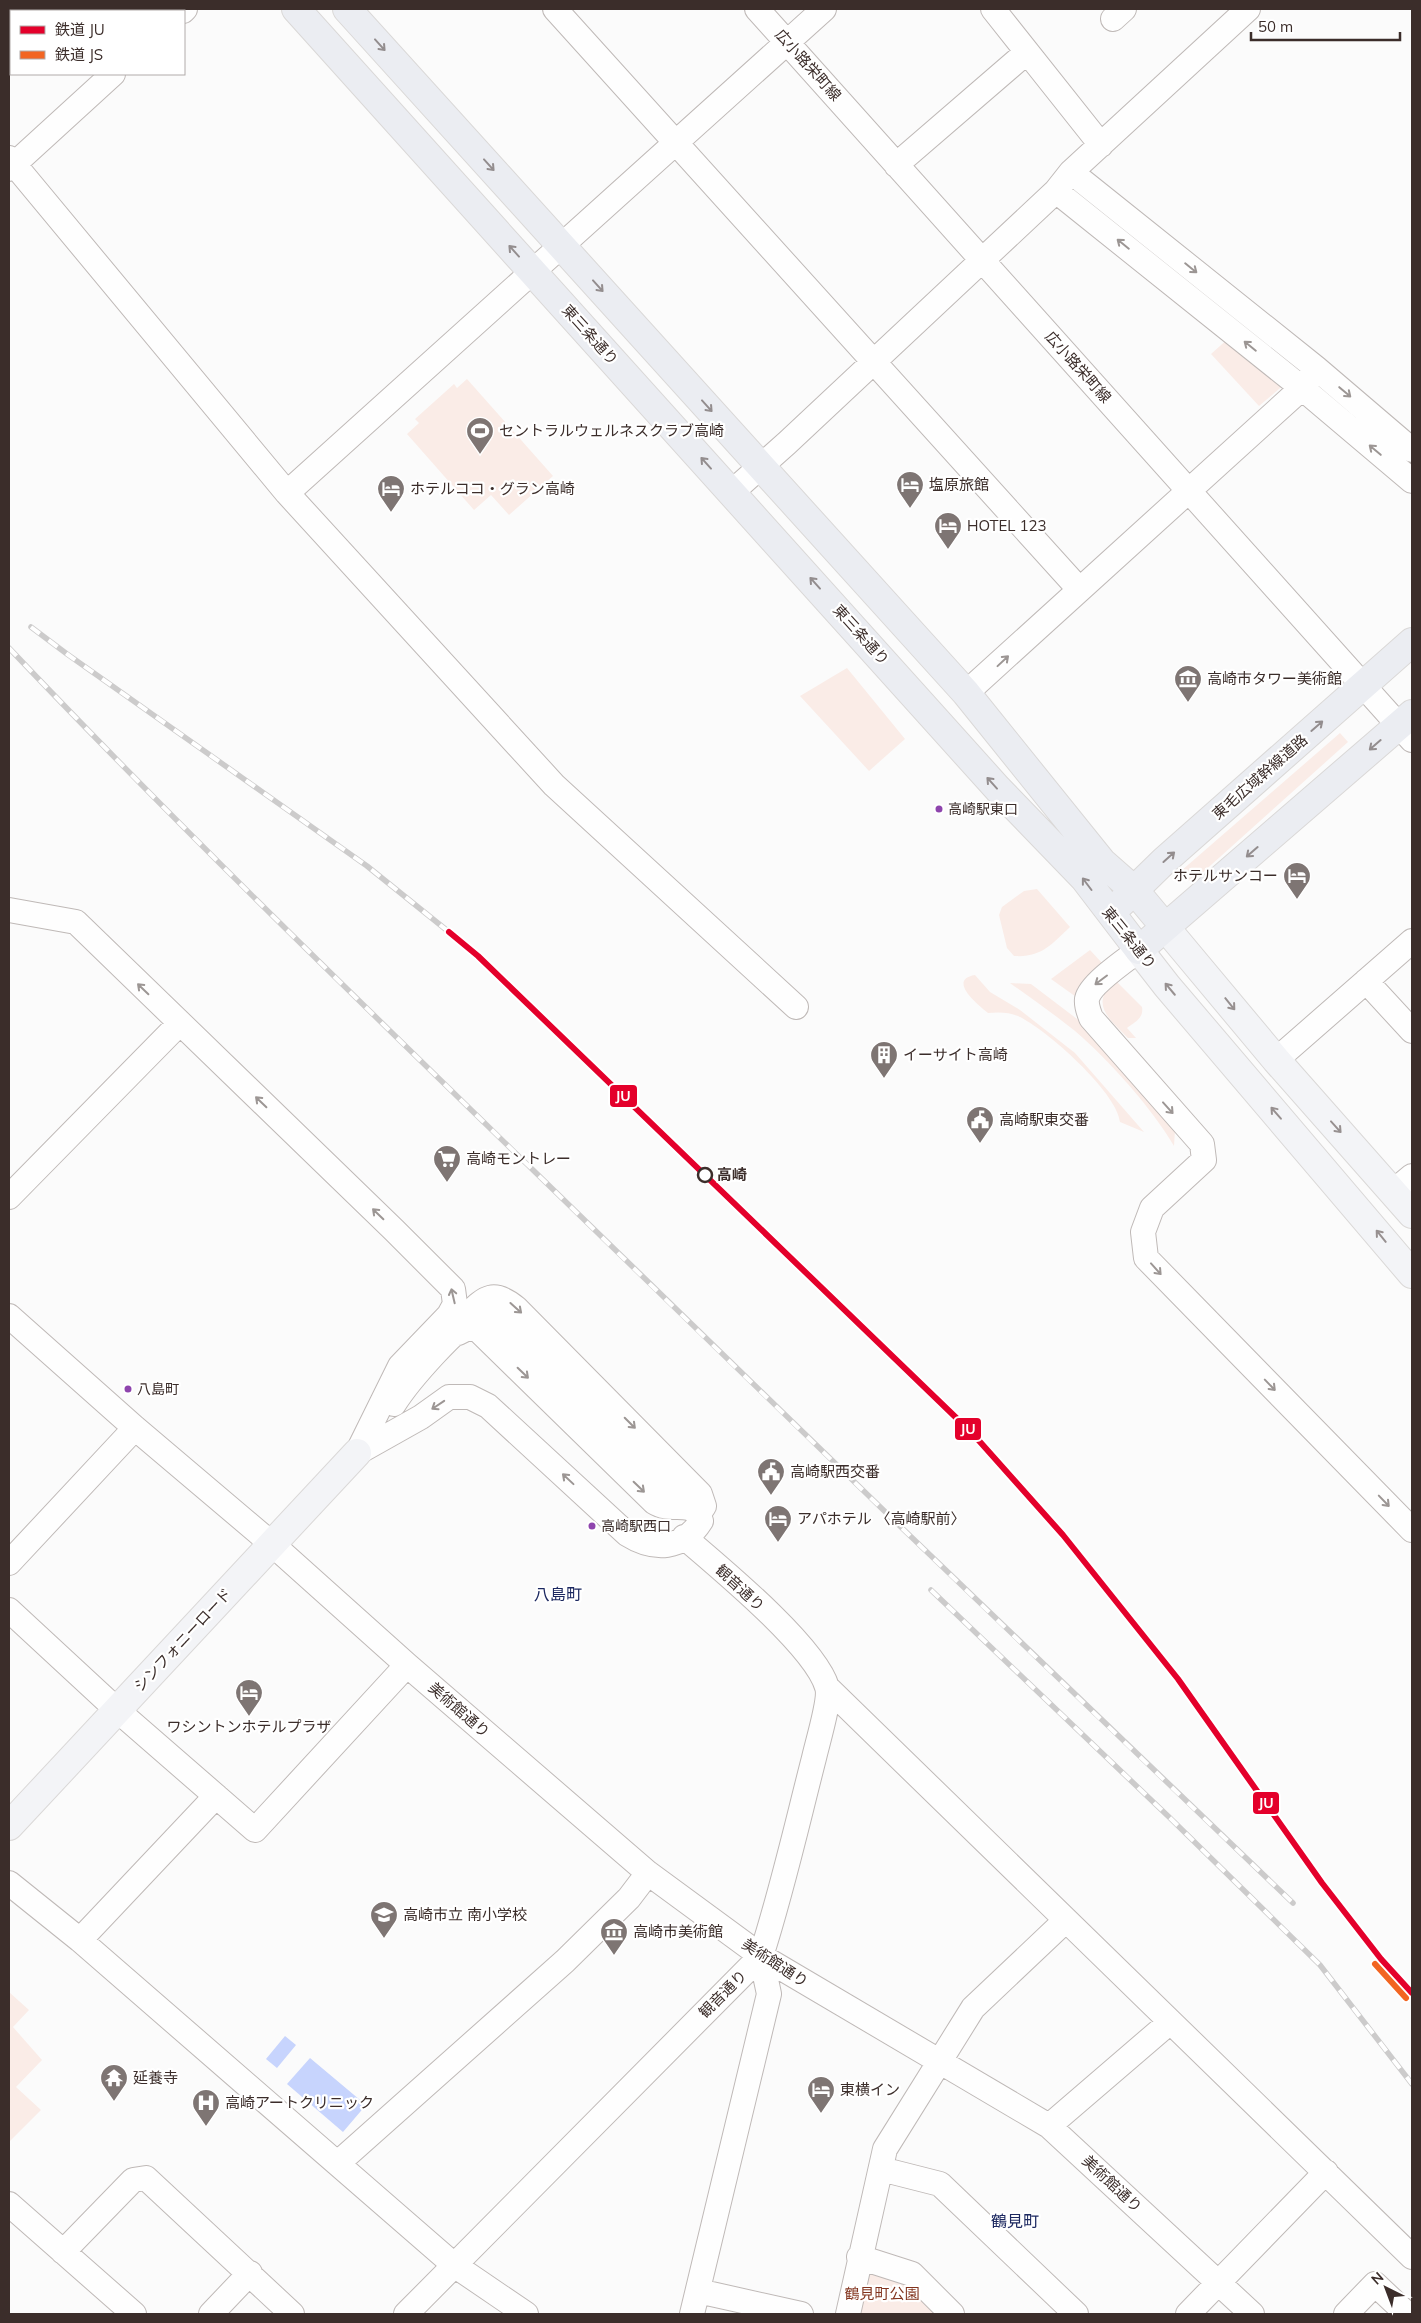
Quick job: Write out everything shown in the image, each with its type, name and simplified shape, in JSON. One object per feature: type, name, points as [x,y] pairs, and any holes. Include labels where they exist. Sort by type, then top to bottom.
[{"type":"highway","name":"東三条通り","points":[[296,9],[998,790],[1084,878],[1109,914],[1139,950]]},
{"type":"highway","points":[[347,9],[966,693],[1102,862],[1134,891],[1166,926]]},
{"type":"highway","name":"東毛広域幹線道路","points":[[1109,914],[1164,861],[1412,642]]},
{"type":"highway","points":[[1139,950],[1408,726]]},
{"type":"main road","points":[[1166,926],[1276,1060],[1403,1184],[1412,1214]]},
{"type":"main road","name":"東三条通り","points":[[1139,950],[1167,986],[1412,1274]]},
{"type":"main road","name":"シンフォニーロード","points":[[9,1826],[357,1453]]},
{"type":"street","points":[[555,9],[1079,589]]},
{"type":"street","name":"広小路栄町線","points":[[757,9],[1190,490],[1363,686],[1408,726]]},
{"type":"street","points":[[287,492],[824,9]]},
{"type":"street","points":[[993,9],[1101,145]]},
{"type":"street","points":[[732,492],[874,362],[1056,190],[1071,172],[1248,9]]},
{"type":"street","points":[[896,165],[1027,52]]},
{"type":"street","points":[[113,75],[10,164],[287,492],[554,786],[796,1007]]},
{"type":"street","points":[[1071,172],[1316,368],[1412,450]]},
{"type":"street","points":[[1056,190],[1302,388],[1412,481]]},
{"type":"street","points":[[966,693],[1302,388],[1316,368]]},
{"type":"street","points":[[9,910],[76,922],[453,1289],[455,1304],[449,1315],[400,1366],[357,1453]]},
{"type":"street","points":[[1276,1060],[1412,941]]},
{"type":"street","points":[[1139,950],[1094,986],[1087,997],[1087,1007],[1091,1018],[1202,1144],[1204,1151],[1204,1160],[1152,1208],[1143,1232],[1146,1258],[1412,1530]]},
{"type":"street","points":[[1366,981],[1412,1031]]},
{"type":"street","points":[[9,1197],[179,1024]]},
{"type":"street","points":[[357,1453],[378,1428],[414,1367],[453,1327],[481,1302],[491,1297],[503,1298],[700,1494],[704,1506],[695,1510],[662,1507],[654,1502],[477,1328],[466,1329],[458,1333],[418,1372],[396,1400]]},
{"type":"street","name":"美術館通り","points":[[9,1316],[135,1428],[272,1544],[407,1665],[648,1873],[761,1956],[940,2064],[1049,2126],[1252,2314]]},
{"type":"street","points":[[357,1453],[421,1417],[449,1398],[470,1397],[488,1406],[603,1513],[627,1534],[640,1542],[655,1546],[667,1545],[684,1537],[695,1530],[701,1521],[695,1510]]},
{"type":"street","points":[[9,1563],[135,1428]]},
{"type":"street","name":"観音通り","points":[[406,2314],[761,1956],[776,1910],[822,1725],[828,1688],[812,1660],[794,1639],[717,1565],[684,1537]]},
{"type":"street","points":[[9,1610],[117,1710],[255,1830],[407,1665]]},
{"type":"street","points":[[828,1688],[1412,2257]]},
{"type":"street","points":[[80,1940],[216,1796]]},
{"type":"street","points":[[338,2163],[564,1960],[629,1898],[648,1873]]},
{"type":"street","points":[[9,1883],[80,1940],[454,2265],[526,2314]]},
{"type":"street","points":[[848,2314],[859,2257],[885,2149],[974,2008],[1066,1920]]},
{"type":"street","points":[[692,2314],[769,1994],[761,1956]]},
{"type":"street","points":[[1049,2126],[1170,2022]]},
{"type":"street","points":[[881,2169],[940,2184],[1060,2309]]},
{"type":"street","points":[[1188,2314],[1326,2172]]},
{"type":"street","points":[[64,2252],[133,2180],[146,2178],[292,2314]]},
{"type":"street","points":[[9,2204],[134,2314]]},
{"type":"street","points":[[859,2257],[912,2274],[952,2314]]},
{"type":"street","points":[[210,2314],[250,2274]]},
{"type":"street","points":[[1346,2314],[1375,2284],[1407,2314]]},
{"type":"street","points":[[698,2290],[801,2314]]},
{"type":"green space","points":[[1230,337],[1286,383],[1259,406],[1211,354]]},
{"type":"green space","name":"セントラルウェルネスクラブ高崎","points":[[467,379],[553,476],[509,515],[491,495],[474,510],[407,434],[419,423],[415,419],[454,384],[457,388]]},
{"type":"green space","points":[[847,668],[905,739],[869,771],[800,696]]},
{"type":"green space","points":[[1340,733],[1348,742],[1191,883],[1181,871]]},
{"type":"green space","points":[[1037,889],[1070,927],[1045,949],[1032,955],[1014,956],[1007,948],[999,915],[1002,907],[1024,891]]},
{"type":"green space","points":[[1090,950],[1103,964],[1083,981],[1079,999],[1051,979]]},
{"type":"green space","points":[[975,975],[990,992],[1020,1010],[1075,1053],[1144,1132],[1120,1122],[1116,1109],[1107,1095],[1062,1047],[1018,1016],[988,1013],[979,1005],[964,987],[964,982],[967,978]]},
{"type":"green space","points":[[1115,980],[1142,1007],[1140,1017],[1127,1028],[1136,1038],[1128,1038],[1114,1024],[1105,1011],[1103,997]]},
{"type":"green space","points":[[1010,983],[1031,984],[1081,1022],[1175,1130],[1174,1146],[1142,1100],[1088,1042]]},
{"type":"green space","points":[[9,1992],[29,2010],[13,2027],[42,2060],[16,2087],[41,2110],[9,2142]]},
{"type":"green space","name":"鶴見町公園","points":[[873,2272],[912,2281],[944,2314],[855,2314],[865,2277]]},
{"type":"water","points":[[285,2036],[296,2045],[277,2068],[266,2059]]},
{"type":"water","points":[[310,2058],[366,2105],[343,2132],[287,2084]]},
{"type":"railway","points":[[31,627],[367,866],[449,932]]},
{"type":"railway","points":[[9,648],[138,781],[334,976],[817,1446],[1293,1903]]},
{"type":"railway","points":[[931,1590],[1169,1817],[1320,1965],[1412,2084]]},
{"type":"rail line","name":"JU","points":[[449,932],[478,956],[973,1434],[1063,1535],[1178,1679],[1322,1883],[1381,1959],[1412,1993]]},
{"type":"rail line","name":"JS","points":[[1375,1964],[1406,1998]]},
{"type":"place","name":"セントラルウェルネスクラブ高崎","points":[[480,455]]},
{"type":"place","name":"塩原旅館","points":[[910,509]]},
{"type":"place","name":"ホテルココ・グラン高崎","points":[[391,513]]},
{"type":"place","name":"HOTEL 123","points":[[948,550]]},
{"type":"place","name":"高崎市タワー美術館","points":[[1188,703]]},
{"type":"place","name":"高崎駅東口","points":[[939,809]]},
{"type":"place","name":"ホテルサンコー","points":[[1297,900]]},
{"type":"place","name":"イーサイト高崎","points":[[884,1079]]},
{"type":"place","name":"高崎駅東交番","points":[[980,1144]]},
{"type":"place","name":"高崎","points":[[705,1175]]},
{"type":"place","name":"高崎モントレー","points":[[447,1183]]},
{"type":"place","name":"八島町","points":[[128,1389]]},
{"type":"place","name":"高崎駅西交番","points":[[771,1496]]},
{"type":"place","name":"高崎駅西口","points":[[592,1526]]},
{"type":"place","name":"アパホテル 〈高崎駅前〉","points":[[778,1543]]},
{"type":"place","name":"ワシントンホテルプラザ","points":[[249,1717]]},
{"type":"place","name":"高崎市立 南小学校","points":[[384,1939]]},
{"type":"place","name":"高崎市美術館","points":[[614,1956]]},
{"type":"place","name":"延養寺","points":[[114,2102]]},
{"type":"place","name":"東横イン","points":[[821,2114]]},
{"type":"place","name":"高崎アートクリニック","points":[[206,2127]]},
{"type":"district","name":"八島町","points":[[558,1594]]},
{"type":"district","name":"鶴見町","points":[[1015,2221]]}]
